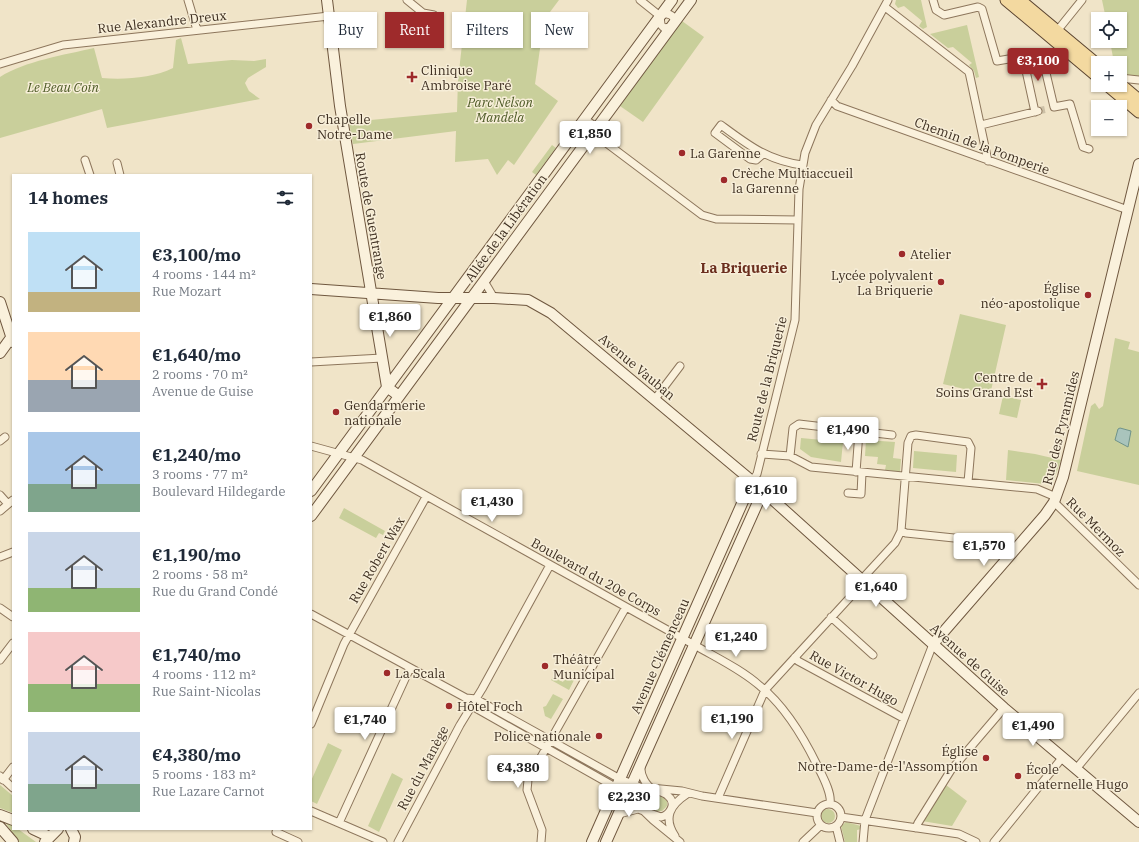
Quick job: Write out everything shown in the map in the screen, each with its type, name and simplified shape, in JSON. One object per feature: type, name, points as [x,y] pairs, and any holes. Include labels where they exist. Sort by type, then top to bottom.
[{"type":"main road","points":[[1006,0],[1091,71]]},
{"type":"main road","points":[[1020,0],[1091,59]]},
{"type":"main road","points":[[1127,90],[1139,100]]},
{"type":"main road","points":[[1115,92],[1139,112]]},
{"type":"street","points":[[188,0],[196,30]]},
{"type":"street","name":"Route de Guentrange","points":[[327,0],[328,12]]},
{"type":"street","points":[[407,0],[422,12]]},
{"type":"street","points":[[640,0],[660,16],[661,25],[667,28],[673,25],[674,18],[669,14],[664,13],[660,16]]},
{"type":"street","name":"Allée de la Libération","points":[[312,490],[672,0]]},
{"type":"street","name":"Allée de la Libération","points":[[312,515],[691,0]]},
{"type":"street","points":[[880,0],[887,3],[969,72],[988,161]]},
{"type":"street","points":[[934,0],[936,10],[944,16],[978,7],[982,9],[997,61],[1038,54],[1042,56],[1050,108],[1070,104],[1082,147],[1089,149]]},
{"type":"street","points":[[1057,31],[1082,0]]},
{"type":"street","name":"Route de la Briquerie","points":[[754,478],[795,320],[798,220],[802,165],[816,124],[852,66],[887,3]]},
{"type":"street","name":"Rue Alexandre Dreux","points":[[0,64],[62,45],[324,17]]},
{"type":"street","name":"Route de Guentrange","points":[[333,48],[340,106],[387,387]]},
{"type":"street","points":[[981,125],[1037,111],[1023,57]]},
{"type":"street","points":[[1127,79],[1139,80]]},
{"type":"street","name":"Chemin de la Pomperie","points":[[831,100],[837,106],[1128,210]]},
{"type":"street","points":[[581,124],[580,132],[583,135],[589,136],[593,133],[702,215],[716,219],[798,220]]},
{"type":"street","points":[[763,154],[756,160],[750,159],[715,133],[721,125],[763,154],[790,164],[802,165]]},
{"type":"street","points":[[85,160],[90,174]]},
{"type":"street","points":[[117,163],[120,174]]},
{"type":"street","name":"Rue des Pyramides","points":[[933,644],[1045,515],[1055,500],[1063,478],[1139,164]]},
{"type":"street","points":[[484,281],[494,298]]},
{"type":"street","name":"Avenue Vauban","points":[[312,289],[371,294],[528,300],[551,313],[754,478]]},
{"type":"street","points":[[0,302],[12,338],[0,353]]},
{"type":"street","points":[[312,362],[382,358]]},
{"type":"street","points":[[655,399],[680,366]]},
{"type":"street","points":[[387,387],[399,396]]},
{"type":"street","points":[[761,454],[790,456],[793,428],[799,424],[853,429],[859,432],[892,435]]},
{"type":"street","points":[[848,493],[861,494],[859,472],[859,432]]},
{"type":"street","points":[[718,798],[765,690],[895,543],[901,531],[908,443],[911,436],[916,435],[968,442],[971,448],[968,482]]},
{"type":"street","name":"Boulevard du 20e Corps","points":[[312,446],[362,460],[426,497],[694,644],[744,674],[765,690],[803,736],[822,774],[831,799],[830,804]]},
{"type":"street","name":"Rue Mermoz","points":[[790,456],[811,467],[1037,488],[1055,500],[1139,585]]},
{"type":"street","name":"Avenue de Guise","points":[[754,478],[763,490],[1004,708],[1139,822]]},
{"type":"street","name":"Avenue Clémenceau","points":[[592,842],[754,478]]},
{"type":"street","name":"Avenue Clémenceau","points":[[606,842],[763,490]]},
{"type":"street","points":[[0,496],[10,502],[0,511]]},
{"type":"street","name":"Rue Robert Wax","points":[[312,722],[349,635],[426,497]]},
{"type":"street","points":[[901,531],[983,541],[995,547],[1007,558]]},
{"type":"street","points":[[0,557],[12,552]]},
{"type":"street","name":"Rue du Manège","points":[[398,842],[460,725],[550,565]]},
{"type":"street","points":[[541,842],[542,830],[527,790],[528,780],[626,607]]},
{"type":"street","points":[[0,608],[12,616]]},
{"type":"street","points":[[312,615],[466,698],[476,699],[548,744],[618,784],[627,795],[653,820],[679,840]]},
{"type":"street","points":[[831,617],[873,655]]},
{"type":"street","points":[[0,660],[12,644]]},
{"type":"street","points":[[864,842],[865,820],[903,718],[933,644]]},
{"type":"street","name":"Rue Victor Hugo","points":[[795,657],[798,661],[903,718]]},
{"type":"street","points":[[339,823],[410,668]]},
{"type":"street","points":[[1076,770],[1139,693]]},
{"type":"street","points":[[466,698],[472,706],[548,744]]},
{"type":"street","points":[[916,828],[951,770],[1004,708]]},
{"type":"street","points":[[994,842],[1062,758]]},
{"type":"street","points":[[641,764],[640,771],[653,790]]},
{"type":"street","points":[[12,768],[2,778],[12,787]]},
{"type":"street","points":[[618,784],[632,784],[670,797],[672,801],[668,818],[669,826],[679,840]]},
{"type":"street","points":[[653,790],[682,791],[687,794],[817,813]]},
{"type":"street","points":[[619,814],[632,809],[644,810],[661,817],[668,814],[678,799],[687,794]]},
{"type":"street","points":[[836,826],[828,828],[820,825],[816,818],[817,813],[822,806],[830,804],[838,808],[841,817],[836,826],[840,842]]},
{"type":"street","points":[[312,811],[383,842]]},
{"type":"street","points":[[0,815],[12,820]]},
{"type":"street","points":[[841,817],[959,834],[976,842]]},
{"type":"street","points":[[803,842],[820,825]]},
{"type":"street","points":[[0,827],[12,842]]},
{"type":"street","points":[[34,830],[47,840],[57,830]]},
{"type":"street","points":[[276,830],[298,842]]},
{"type":"street","points":[[957,842],[959,834]]},
{"type":"green space","name":"Parc Nelson Mandela","points":[[467,0],[559,0],[550,12],[531,12],[531,48],[540,48],[535,84],[558,101],[514,165],[508,160],[497,175],[488,159],[455,162],[456,131],[353,144],[349,122],[457,112],[458,80],[462,48],[523,48],[523,12],[466,12]]},
{"type":"green space","points":[[896,0],[921,0],[927,27],[923,29],[919,26],[922,21],[904,6],[898,8],[895,4]]},
{"type":"green space","points":[[1102,0],[1139,0],[1139,77],[1127,76],[1127,56],[1113,56],[1111,48],[1127,48],[1127,12],[1105,12]]},
{"type":"green space","points":[[682,21],[704,37],[643,122],[620,106]]},
{"type":"green space","points":[[967,25],[979,77],[976,78],[974,71],[969,65],[972,63],[953,47],[948,48],[930,34]]},
{"type":"green space","name":"Le Beau Coin","points":[[181,38],[188,64],[232,60],[254,61],[266,59],[266,67],[248,78],[245,83],[249,91],[260,99],[107,128],[102,109],[0,138],[0,77],[10,71],[45,59],[94,48],[102,78],[120,79],[148,76],[173,68],[176,40]]},
{"type":"green space","points":[[552,145],[556,148],[536,175],[532,172]]},
{"type":"green space","points":[[960,314],[1006,325],[990,395],[943,384]]},
{"type":"green space","points":[[1115,338],[1130,342],[1128,349],[1139,352],[1139,485],[1077,471],[1091,406],[1095,403],[1099,409],[1103,406]]},
{"type":"green space","points":[[1003,396],[1021,400],[1017,418],[999,414]]},
{"type":"green space","points":[[801,438],[843,442],[841,462],[811,457],[800,449]]},
{"type":"green space","points":[[866,440],[895,442],[893,458],[901,459],[900,472],[885,470],[886,465],[877,464],[878,457],[865,456]]},
{"type":"green space","points":[[1008,450],[1061,460],[1053,482],[1045,484],[1006,480]]},
{"type":"green space","points":[[914,451],[957,455],[956,472],[913,468]]},
{"type":"green space","points":[[344,508],[385,531],[383,535],[379,533],[376,538],[339,518]]},
{"type":"green space","points":[[566,676],[574,680],[569,690],[551,680],[553,677],[563,682]]},
{"type":"green space","points":[[553,694],[563,699],[551,719],[545,716],[543,707],[546,706]]},
{"type":"green space","points":[[328,743],[342,750],[317,804],[312,802],[312,779]]},
{"type":"green space","points":[[392,773],[403,779],[379,832],[368,826]]},
{"type":"green space","points":[[0,785],[12,795],[12,813],[0,808]]},
{"type":"green space","points":[[946,785],[967,801],[952,826],[922,821]]},
{"type":"green space","points":[[640,793],[662,797],[667,801],[667,806],[662,811],[655,811],[638,796]]},
{"type":"green space","points":[[828,809],[833,811],[835,816],[833,821],[828,823],[823,821],[821,816],[823,811]]},
{"type":"green space","points":[[5,822],[12,826],[12,830],[19,830],[36,842],[19,842]]},
{"type":"green space","points":[[846,822],[861,826],[861,829],[857,830],[857,842],[845,842],[841,826]]},
{"type":"water","points":[[1120,428],[1131,431],[1128,447],[1115,440],[1118,429]]},
{"type":"tunnel","points":[[1038,111],[1047,109]]},
{"type":"place","name":"Clinique Ambroise Paré","points":[[412,77]]},
{"type":"place","name":"Chapelle Notre-Dame","points":[[309,126]]},
{"type":"place","name":"La Garenne","points":[[682,153]]},
{"type":"place","name":"Crèche Multiaccueil la Garenne","points":[[724,180]]},
{"type":"place","name":"Atelier","points":[[902,254]]},
{"type":"place","name":"Lycée polyvalent La Briquerie","points":[[941,282]]},
{"type":"place","name":"Église néo-apostolique","points":[[1088,295]]},
{"type":"place","name":"Centre de Soins Grand Est","points":[[1042,384]]},
{"type":"place","name":"Gendarmerie nationale","points":[[336,412]]},
{"type":"place","name":"Théâtre Municipal","points":[[545,666]]},
{"type":"place","name":"La Scala","points":[[387,673]]},
{"type":"place","name":"Hôtel Foch","points":[[449,706]]},
{"type":"place","name":"Police nationale","points":[[599,736]]},
{"type":"place","name":"Église Notre-Dame-de-l'Assomption","points":[[986,758]]},
{"type":"place","name":"École maternelle Hugo","points":[[1018,776]]},
{"type":"district","name":"La Briquerie","points":[[744,268]]}]
